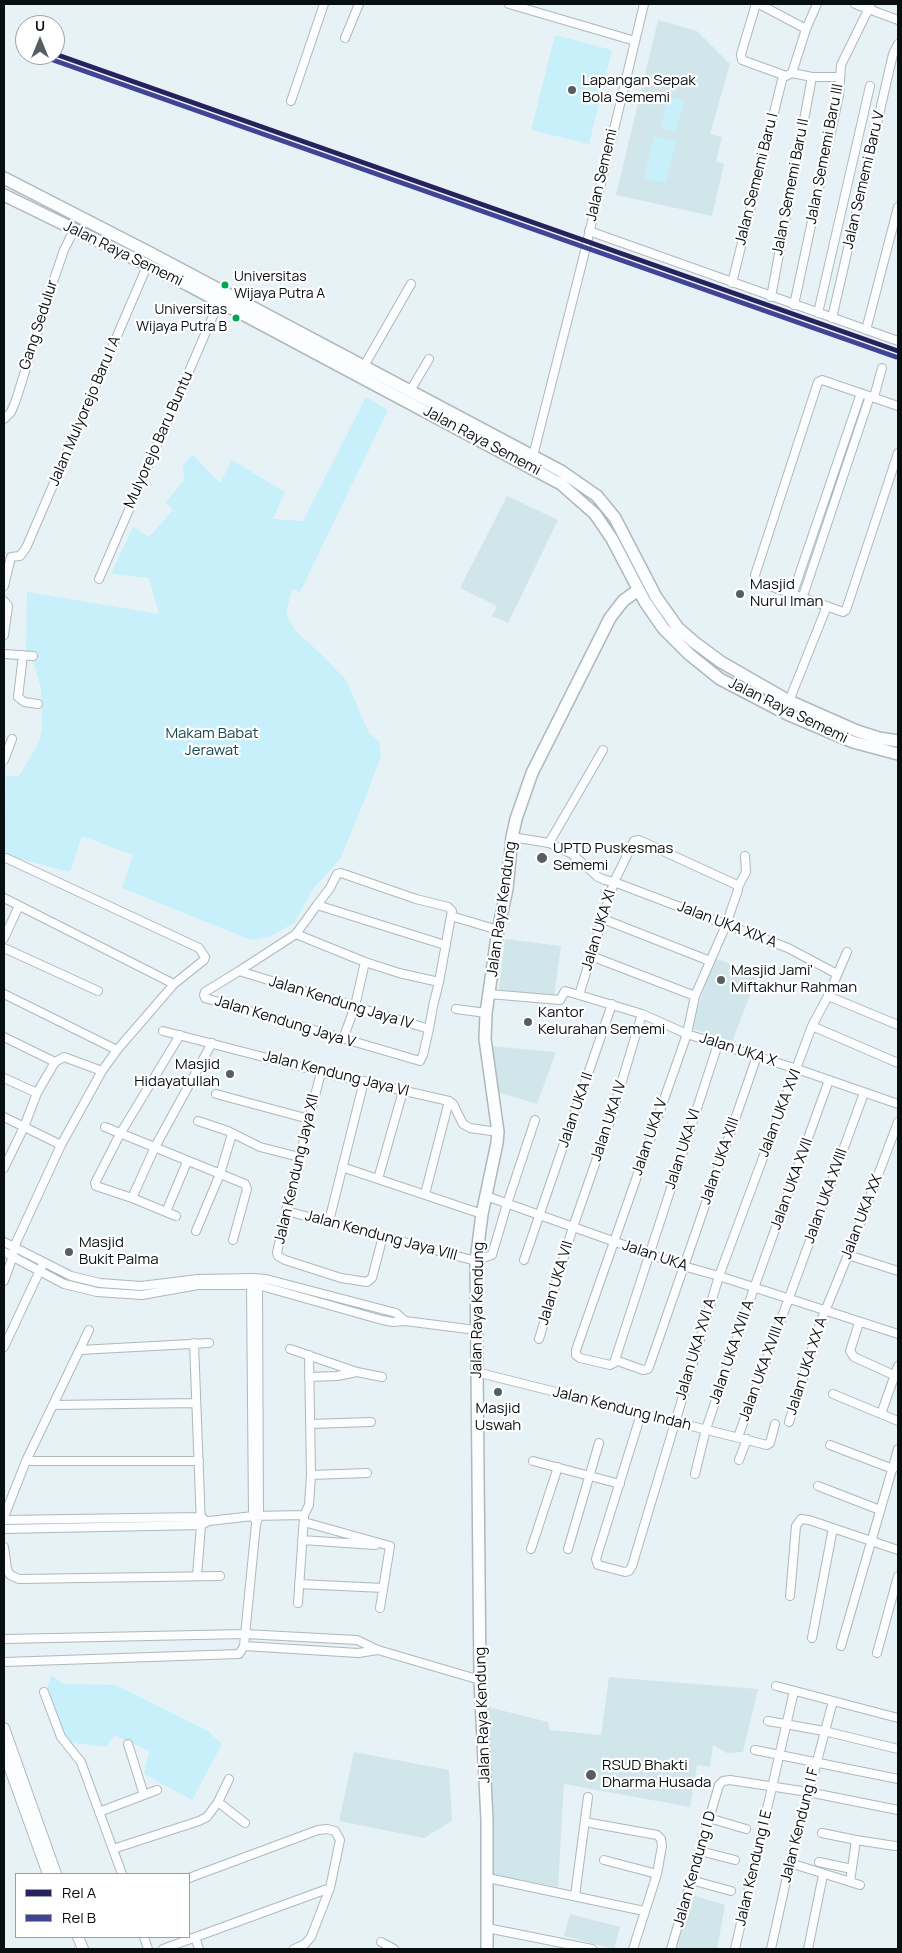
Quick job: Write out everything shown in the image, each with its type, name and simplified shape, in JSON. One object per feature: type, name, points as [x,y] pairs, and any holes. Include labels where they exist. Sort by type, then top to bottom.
[{"type":"main road","name":"Jalan Raya Sememi","points":[[4,178],[152,254],[294,336],[384,383],[570,491],[587,506],[604,526],[638,590],[663,628],[673,640],[720,678],[787,714],[829,726],[898,741]]},
{"type":"main road","name":"Jalan Raya Sememi","points":[[4,194],[71,234],[218,306],[364,366],[384,383],[410,391],[578,481],[597,496],[623,532],[656,597],[678,628],[720,662],[789,701],[852,742],[898,754]]},
{"type":"main road","name":"Jalan Raya Kendung","points":[[487,1949],[488,1878],[483,1708],[480,1680],[476,1259],[482,1214],[498,1132],[485,1039],[486,1014],[498,930],[507,889],[512,837],[516,819],[532,773],[610,618],[623,601],[638,590]]},
{"type":"street","points":[[291,101],[324,4]]},
{"type":"street","points":[[346,38],[359,4]]},
{"type":"street","points":[[510,4],[635,41]]},
{"type":"street","points":[[538,13],[540,4]]},
{"type":"street","name":"Jalan Sememi","points":[[583,259],[644,4]]},
{"type":"street","points":[[806,29],[757,4],[741,54],[742,60],[783,76],[789,76],[792,73],[806,29],[817,4]]},
{"type":"street","points":[[855,4],[869,6],[898,20]]},
{"type":"street","name":"Jalan Sememi Baru III","points":[[794,305],[839,95],[844,57],[869,6]]},
{"type":"street","name":"Jalan Sememi Baru V","points":[[832,318],[894,54],[898,44]]},
{"type":"street","points":[[792,73],[812,77],[840,77]]},
{"type":"street","name":"Jalan Sememi Baru I","points":[[732,283],[783,76]]},
{"type":"street","name":"Jalan Sememi Baru II","points":[[771,296],[812,77]]},
{"type":"street","points":[[818,313],[870,86]]},
{"type":"street","points":[[866,330],[898,207]]},
{"type":"street","points":[[589,231],[898,341]]},
{"type":"street","name":"Gang Sedulur","points":[[4,419],[11,412],[16,400],[52,285],[71,234]]},
{"type":"street","name":"Jalan Raya Sememi","points":[[533,456],[583,259]]},
{"type":"street","name":"Jalan Mulyorejo Baru I A","points":[[4,586],[11,557],[20,556],[26,548],[145,270]]},
{"type":"street","points":[[364,366],[411,284]]},
{"type":"street","name":"Mulyorejo Baru Buntu","points":[[100,579],[218,306]]},
{"type":"street","points":[[410,391],[429,359]]},
{"type":"street","points":[[803,596],[882,368]]},
{"type":"street","points":[[898,406],[822,380],[818,383],[755,577],[756,581],[803,596],[843,612],[846,610],[898,453]]},
{"type":"street","points":[[793,593],[861,393]]},
{"type":"street","points":[[825,499],[835,502]]},
{"type":"street","points":[[4,601],[7,602],[8,606],[4,635]]},
{"type":"street","points":[[789,701],[826,606]]},
{"type":"street","points":[[4,654],[33,656]]},
{"type":"street","points":[[23,655],[18,696],[24,702],[38,704]]},
{"type":"street","points":[[4,760],[12,739]]},
{"type":"street","points":[[549,844],[603,750]]},
{"type":"street","name":"Jalan UKA XIX A","points":[[512,837],[549,844],[572,854],[598,877],[788,948],[837,974]]},
{"type":"street","name":"Jalan UKA XI","points":[[579,995],[614,882],[632,843],[636,840],[640,840],[738,887]]},
{"type":"street","name":"Jalan UKA V","points":[[614,1362],[580,1358],[576,1355],[576,1350],[687,1034],[695,996],[726,925],[738,887],[746,872],[745,856]]},
{"type":"street","points":[[4,1281],[16,1258],[14,1247],[61,1144],[102,1071],[117,1050],[174,984],[204,960],[204,953],[199,948],[6,858]]},
{"type":"street","points":[[239,971],[296,934],[330,888],[337,874],[341,873],[416,899],[448,907],[452,911],[429,1029]]},
{"type":"street","points":[[4,898],[174,984]]},
{"type":"street","points":[[317,905],[359,920],[445,945]]},
{"type":"street","points":[[4,938],[19,906]]},
{"type":"street","points":[[451,916],[498,930]]},
{"type":"street","points":[[603,919],[710,961]]},
{"type":"street","points":[[296,934],[365,962],[399,973],[439,982]]},
{"type":"street","points":[[4,948],[98,991]]},
{"type":"street","name":"Jalan UKA XVI","points":[[719,1276],[812,1026],[828,996],[847,952]]},
{"type":"street","points":[[592,956],[695,996]]},
{"type":"street","points":[[343,1039],[355,1006],[365,962]]},
{"type":"street","name":"Jalan Kendung Jaya IV","points":[[239,971],[429,1029]]},
{"type":"street","name":"Jalan Kendung Jaya V","points":[[239,971],[205,992],[205,998],[418,1061],[422,1059],[429,1029]]},
{"type":"street","points":[[489,994],[560,1000],[565,991],[579,995]]},
{"type":"street","points":[[4,994],[117,1050]]},
{"type":"street","name":"Jalan UKA X","points":[[579,995],[642,1014],[687,1034],[797,1068],[898,1104]]},
{"type":"street","points":[[828,996],[898,1025]]},
{"type":"street","name":"Jalan UKA II","points":[[524,1260],[612,1004]]},
{"type":"street","points":[[456,1008],[486,1014]]},
{"type":"street","name":"Jalan UKA IV","points":[[573,1227],[610,1121],[642,1014]]},
{"type":"street","points":[[812,1026],[898,1063]]},
{"type":"street","name":"Jalan Kendung Jaya VI","points":[[163,1031],[321,1072],[449,1101]]},
{"type":"street","points":[[176,1216],[96,1186],[95,1183],[120,1134],[180,1035]]},
{"type":"street","points":[[4,1037],[55,1062]]},
{"type":"street","points":[[132,1198],[155,1147],[212,1043]]},
{"type":"street","name":"Jalan UKA VI","points":[[614,1362],[718,1044]]},
{"type":"street","name":"Jalan UKA XIII","points":[[614,1362],[643,1370],[648,1369],[757,1056]]},
{"type":"street","points":[[4,1168],[7,1153],[24,1127],[36,1093],[55,1062],[64,1057],[102,1071]]},
{"type":"street","name":"Jalan Kendung Jaya XII","points":[[321,1072],[277,1253],[280,1258],[341,1278],[364,1283],[372,1278],[382,1236]]},
{"type":"street","points":[[4,1078],[36,1093]]},
{"type":"street","name":"Jalan UKA XVII","points":[[754,1288],[829,1080]]},
{"type":"street","points":[[329,1221],[364,1081]]},
{"type":"street","points":[[378,1179],[403,1090]]},
{"type":"street","name":"Jalan UKA XVIII","points":[[788,1300],[864,1092]]},
{"type":"street","points":[[216,1094],[309,1119]]},
{"type":"street","points":[[425,1194],[449,1101],[453,1104],[463,1124],[470,1128],[498,1132]]},
{"type":"street","points":[[4,1117],[61,1144]]},
{"type":"street","points":[[476,1259],[492,1255],[535,1120]]},
{"type":"street","points":[[198,1121],[223,1129],[260,1148],[299,1157]]},
{"type":"street","name":"Jalan UKA XX","points":[[825,1311],[897,1131],[898,1122]]},
{"type":"street","points":[[105,1127],[246,1186],[233,1240]]},
{"type":"street","points":[[196,1231],[220,1174],[232,1134]]},
{"type":"street","points":[[166,1212],[187,1162]]},
{"type":"street","points":[[342,1167],[482,1214]]},
{"type":"street","name":"Jalan UKA","points":[[486,1196],[683,1266],[892,1332]]},
{"type":"street","name":"Jalan Kendung Jaya VIII","points":[[286,1210],[476,1259]]},
{"type":"street","name":"Jalan UKA VII","points":[[539,1338],[573,1227]]},
{"type":"street","points":[[4,1242],[71,1276],[100,1284],[142,1290],[198,1278],[266,1279],[382,1320],[393,1322],[405,1320],[476,1330]]},
{"type":"street","points":[[4,1252],[64,1284],[97,1292],[198,1285],[254,1285],[312,1295]]},
{"type":"street","points":[[848,1254],[898,1271]]},
{"type":"street","points":[[4,1347],[41,1260]]},
{"type":"street","name":"Jalan UKA XVI A","points":[[620,1484],[596,1562],[604,1568],[626,1572],[632,1566],[719,1276]]},
{"type":"street","points":[[4,1662],[239,1654],[244,1646],[256,1518],[254,1285]]},
{"type":"street","name":"Jalan UKA XVII A","points":[[695,1474],[706,1429],[754,1288]]},
{"type":"street","name":"Jalan UKA XVIII A","points":[[738,1437],[788,1300]]},
{"type":"street","name":"Jalan UKA XX A","points":[[789,1422],[825,1311]]},
{"type":"street","points":[[859,1322],[850,1351],[852,1356],[897,1376]]},
{"type":"street","points":[[89,1330],[26,1461],[4,1518],[201,1521],[304,1518],[390,1546]]},
{"type":"street","points":[[194,1343],[201,1521],[197,1576]]},
{"type":"street","points":[[80,1350],[210,1343]]},
{"type":"street","points":[[290,1349],[357,1372],[382,1377]]},
{"type":"street","points":[[298,1604],[304,1518],[309,1505],[311,1475],[309,1355]]},
{"type":"street","points":[[881,1414],[897,1376],[898,1366]]},
{"type":"street","points":[[309,1377],[337,1376],[357,1372]]},
{"type":"street","name":"Jalan Kendung Indah","points":[[476,1372],[768,1444]]},
{"type":"street","points":[[833,1394],[898,1420]]},
{"type":"street","points":[[54,1405],[196,1403]]},
{"type":"street","points":[[533,1461],[620,1484],[641,1414]]},
{"type":"street","points":[[310,1424],[371,1422]]},
{"type":"street","name":"Jalan UKA XX A","points":[[768,1444],[775,1424]]},
{"type":"street","points":[[739,1460],[747,1439]]},
{"type":"street","points":[[568,1549],[599,1444]]},
{"type":"street","points":[[830,1445],[893,1469]]},
{"type":"street","points":[[841,1646],[898,1449]]},
{"type":"street","points":[[26,1461],[199,1461]]},
{"type":"street","points":[[531,1549],[558,1468]]},
{"type":"street","points":[[311,1475],[367,1473]]},
{"type":"street","points":[[818,1486],[880,1510]]},
{"type":"street","points":[[790,1596],[796,1526],[804,1518],[898,1550]]},
{"type":"street","points":[[4,1529],[201,1521]]},
{"type":"street","points":[[812,1638],[833,1528]]},
{"type":"street","points":[[302,1540],[390,1546]]},
{"type":"street","points":[[380,1608],[390,1546]]},
{"type":"street","points":[[4,1547],[7,1569],[10,1574],[19,1579],[220,1576]]},
{"type":"street","points":[[877,1653],[898,1576]]},
{"type":"street","points":[[299,1584],[383,1588]]},
{"type":"street","points":[[4,1639],[245,1634],[357,1640],[378,1650],[480,1680]]},
{"type":"street","points":[[244,1646],[358,1653],[378,1650]]},
{"type":"street","points":[[776,1686],[898,1718]]},
{"type":"street","name":"Jalan Kendung I E","points":[[735,1949],[788,1724],[794,1691]]},
{"type":"street","points":[[44,1692],[61,1737],[81,1762],[122,1873]]},
{"type":"street","name":"Jalan Kendung I F","points":[[771,1949],[815,1764],[833,1701]]},
{"type":"street","points":[[768,1721],[824,1731],[898,1749]]},
{"type":"street","points":[[4,1728],[56,1873]]},
{"type":"street","points":[[128,1744],[144,1795]]},
{"type":"street","points":[[755,1750],[815,1764],[898,1779]]},
{"type":"street","points":[[4,1752],[48,1873]]},
{"type":"street","points":[[113,1849],[207,1817],[218,1802],[229,1779]]},
{"type":"street","name":"Jalan Kendung I D","points":[[671,1949],[719,1784],[726,1780],[772,1787]]},
{"type":"street","points":[[772,1787],[808,1792],[898,1810]]},
{"type":"street","points":[[99,1812],[157,1790]]},
{"type":"street","points":[[575,1896],[588,1798]]},
{"type":"street","points":[[218,1802],[244,1823]]},
{"type":"street","points":[[710,1818],[746,1829]]},
{"type":"street","points":[[585,1822],[657,1835],[662,1839],[657,1874],[633,1949]]},
{"type":"street","points":[[190,1878],[318,1830],[327,1829],[335,1831],[340,1840],[330,1888],[310,1937],[305,1944],[294,1949]]},
{"type":"street","points":[[822,1833],[895,1846]]},
{"type":"street","points":[[850,1882],[856,1840]]},
{"type":"street","points":[[700,1851],[734,1860]]},
{"type":"street","points":[[604,1860],[657,1874]]},
{"type":"street","points":[[819,1862],[852,1869]]},
{"type":"street","points":[[790,1864],[860,1885]]},
{"type":"street","points":[[808,1949],[823,1875]]},
{"type":"street","points":[[488,1878],[644,1911]]},
{"type":"street","points":[[691,1880],[731,1891]]},
{"type":"street","points":[[162,1949],[330,1888]]},
{"type":"street","points":[[487,1928],[592,1949]]},
{"type":"street","points":[[195,1937],[199,1949]]},
{"type":"street","points":[[381,1942],[394,1949]]},
{"type":"shaded area","points":[[658,20],[697,31],[730,64],[710,134],[722,137],[716,162],[724,164],[712,216],[616,195]]},
{"type":"shaded area","points":[[507,496],[558,520],[508,623],[492,616],[497,606],[460,588]]},
{"type":"shaded area","points":[[505,939],[561,946],[554,997],[499,990]]},
{"type":"shaded area","points":[[714,958],[758,974],[732,1042],[691,1028]]},
{"type":"shaded area","points":[[490,1046],[556,1052],[537,1104],[494,1091]]},
{"type":"shaded area","name":"RSUD Bhakti Dharma Husada","points":[[609,1677],[758,1689],[743,1752],[727,1753],[713,1745],[710,1767],[697,1765],[690,1807],[564,1784],[558,1887],[488,1873],[484,1706],[548,1722],[550,1730],[601,1735]]},
{"type":"shaded area","points":[[354,1752],[449,1770],[452,1821],[424,1838],[339,1821]]},
{"type":"shaded area","points":[[689,1894],[725,1905],[717,1949],[673,1949]]},
{"type":"shaded area","points":[[570,1914],[620,1927],[614,1949],[564,1936]]},
{"type":"green space","name":"Lapangan Sepak Bola Sememi","points":[[555,35],[612,50],[589,144],[531,130]]},
{"type":"green space","points":[[669,97],[684,101],[676,132],[660,128]]},
{"type":"green space","points":[[654,136],[676,141],[666,183],[644,178]]},
{"type":"green space","name":"Makam Babat Jerawat","points":[[366,397],[388,410],[300,592],[292,589],[286,614],[295,630],[346,680],[369,733],[379,741],[381,756],[340,859],[313,889],[294,923],[271,936],[251,940],[122,888],[133,855],[82,836],[70,872],[4,855],[6,776],[19,776],[39,742],[42,729],[41,689],[34,664],[26,653],[27,592],[159,614],[149,578],[111,574],[133,527],[149,537],[173,510],[166,502],[184,480],[183,466],[192,454],[220,483],[232,460],[285,492],[273,519],[303,521]]},
{"type":"green space","points":[[51,1675],[64,1684],[116,1685],[208,1731],[222,1744],[192,1800],[144,1774],[149,1751],[114,1735],[106,1747],[66,1742],[47,1689]]},
{"type":"rail line","name":"A","points":[[65,58],[898,351]]},
{"type":"rail line","name":"B","points":[[65,64],[896,357]]},
{"type":"place","name":"Lapangan Sepak Bola Sememi","points":[[572,90]]},
{"type":"place","name":"Universitas Wijaya Putra A","points":[[225,285]]},
{"type":"place","name":"Universitas Wijaya Putra B","points":[[236,318]]},
{"type":"place","name":"Masjid Nurul Iman","points":[[740,594]]},
{"type":"place","name":"UPTD Puskesmas Sememi","points":[[542,858]]},
{"type":"place","name":"Masjid Jami' Miftakhur Rahman","points":[[721,980]]},
{"type":"place","name":"Kantor Kelurahan Sememi","points":[[528,1022]]},
{"type":"place","name":"Masjid Hidayatullah","points":[[230,1074]]},
{"type":"place","name":"Masjid Bukit Palma","points":[[69,1252]]},
{"type":"place","name":"Masjid Uswah","points":[[498,1392]]},
{"type":"place","name":"RSUD Bhakti Dharma Husada","points":[[591,1775]]}]
